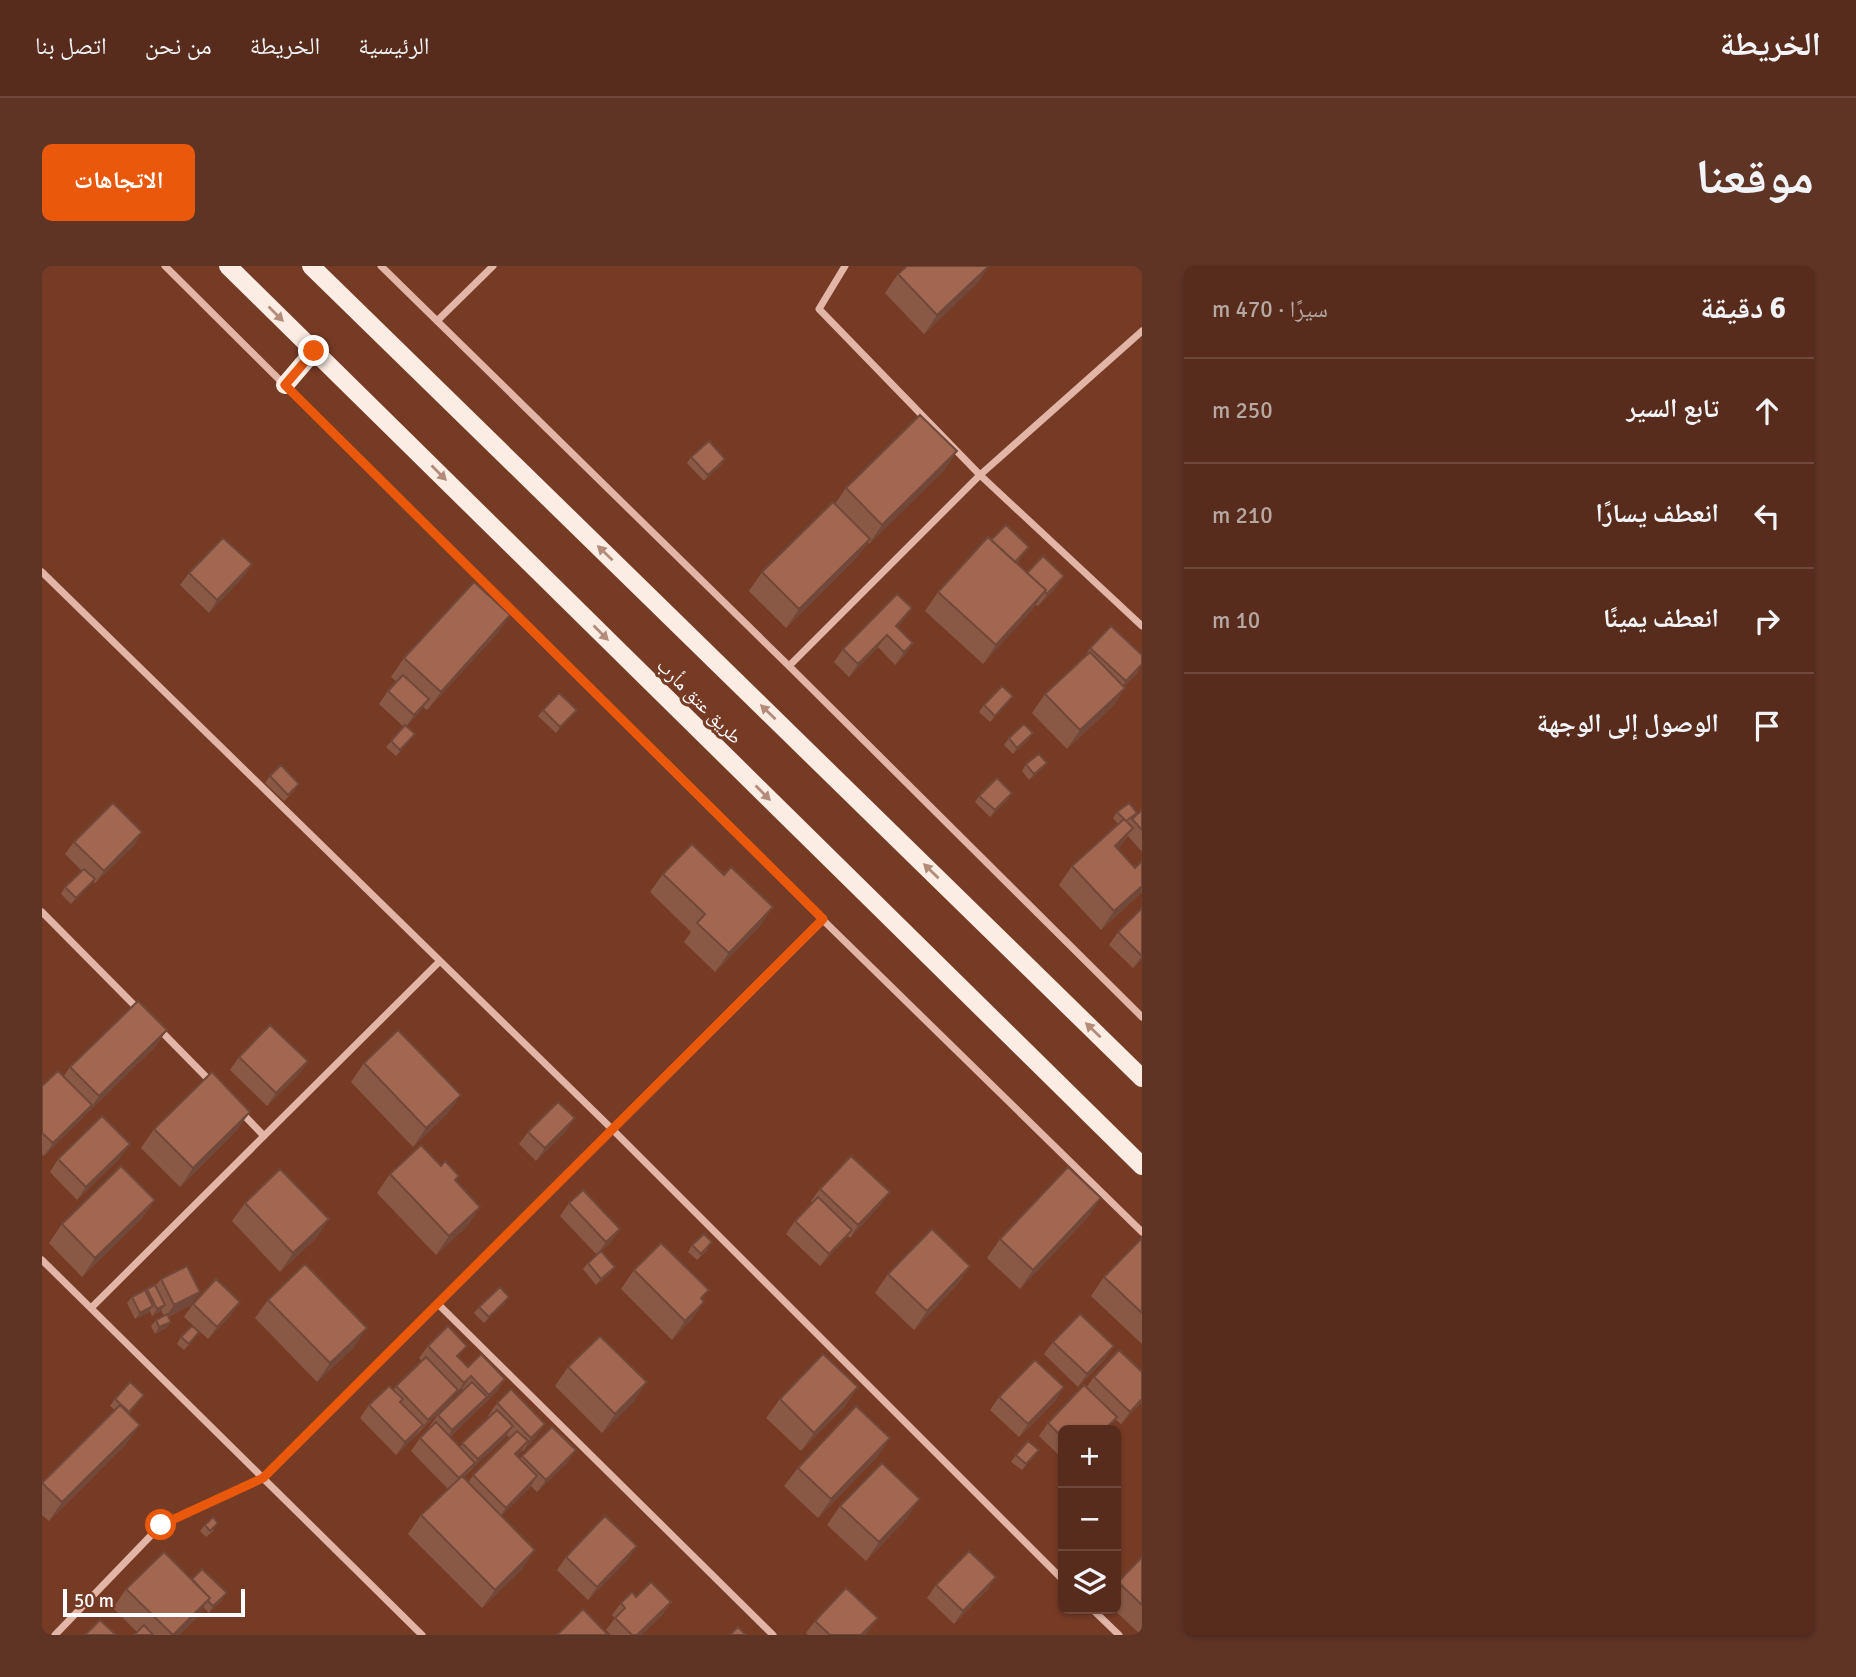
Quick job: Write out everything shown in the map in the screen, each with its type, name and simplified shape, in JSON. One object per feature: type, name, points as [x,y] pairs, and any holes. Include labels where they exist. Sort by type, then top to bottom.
[{"type":"main road","name":"طريق عتق مأرب","points":[[228,266],[1142,1166]]},
{"type":"main road","name":"طريق عتق مأرب","points":[[311,266],[1142,1078]]},
{"type":"main road","points":[[285,385],[314,351]]},
{"type":"street","points":[[165,266],[1142,1232]]},
{"type":"street","points":[[381,266],[1142,1017]]},
{"type":"street","points":[[437,321],[493,266]]},
{"type":"street","points":[[845,266],[818,309],[980,475],[1142,626]]},
{"type":"street","points":[[789,666],[980,475],[1142,331]]},
{"type":"street","points":[[42,572],[612,1129],[1058,1575]]},
{"type":"street","points":[[42,912],[216,1087]]},
{"type":"street","points":[[55,1635],[161,1525],[263,1478],[823,919]]},
{"type":"street","points":[[91,1308],[440,961]]},
{"type":"street","points":[[235,1106],[264,1136]]},
{"type":"street","points":[[42,1260],[422,1635]]},
{"type":"street","points":[[438,1304],[773,1635]]},
{"type":"street","points":[[1097,1614],[1119,1635]]},
{"type":"building","points":[[907,266],[989,266],[937,315],[898,274]]},
{"type":"building","points":[[920,415],[957,451],[882,525],[846,488]]},
{"type":"building","points":[[709,441],[725,459],[708,475],[691,457]]},
{"type":"building","points":[[833,502],[870,539],[799,609],[762,572]]},
{"type":"building","points":[[1006,525],[1029,547],[1015,562],[991,540]]},
{"type":"building","points":[[988,537],[1046,590],[996,645],[938,592]]},
{"type":"building","points":[[223,538],[252,564],[217,600],[189,573]]},
{"type":"building","points":[[1043,556],[1064,576],[1047,594],[1027,573]]},
{"type":"building","points":[[474,582],[510,615],[441,692],[404,658]]},
{"type":"building","points":[[897,594],[912,608],[896,626],[913,643],[904,652],[887,635],[858,664],[843,649]]},
{"type":"building","points":[[1111,626],[1142,655],[1142,664],[1126,681],[1090,648]]},
{"type":"building","points":[[1090,652],[1125,688],[1080,730],[1045,694]]},
{"type":"building","points":[[403,675],[429,699],[414,715],[388,691]]},
{"type":"building","points":[[1002,686],[1013,696],[995,716],[984,705]]},
{"type":"building","points":[[559,693],[577,710],[560,727],[543,710]]},
{"type":"building","points":[[1024,724],[1033,733],[1017,748],[1009,738]]},
{"type":"building","points":[[405,725],[415,734],[400,750],[391,741]]},
{"type":"building","points":[[1039,754],[1047,763],[1034,774],[1026,764]]},
{"type":"building","points":[[281,765],[299,784],[288,795],[270,776]]},
{"type":"building","points":[[997,778],[1012,793],[995,810],[979,796]]},
{"type":"building","points":[[113,803],[142,832],[104,871],[74,842]]},
{"type":"building","points":[[1129,803],[1137,813],[1126,821],[1117,812]]},
{"type":"building","points":[[1142,810],[1142,830],[1132,819]]},
{"type":"building","points":[[1124,819],[1133,828],[1115,846],[1135,868],[1142,861],[1142,886],[1114,911],[1072,866]]},
{"type":"building","points":[[692,844],[724,875],[731,867],[773,907],[729,953],[697,923],[705,914],[663,874]]},
{"type":"building","points":[[84,869],[95,879],[76,898],[65,887]]},
{"type":"building","points":[[1142,908],[1142,956],[1118,932]]},
{"type":"building","points":[[138,1001],[167,1030],[99,1096],[70,1067]]},
{"type":"building","points":[[270,1025],[308,1061],[276,1093],[239,1057]]},
{"type":"building","points":[[398,1030],[461,1095],[426,1128],[364,1063]]},
{"type":"building","points":[[58,1071],[92,1105],[53,1143],[42,1133],[42,1086]]},
{"type":"building","points":[[212,1072],[250,1112],[193,1168],[154,1129]]},
{"type":"building","points":[[558,1102],[575,1118],[545,1148],[528,1132]]},
{"type":"building","points":[[102,1116],[130,1144],[86,1187],[58,1159]]},
{"type":"building","points":[[421,1145],[441,1166],[445,1161],[459,1176],[455,1180],[480,1207],[449,1236],[390,1174]]},
{"type":"building","points":[[851,1156],[890,1192],[858,1225],[820,1189]]},
{"type":"building","points":[[121,1166],[155,1200],[95,1258],[62,1224]]},
{"type":"building","points":[[1068,1167],[1101,1198],[1033,1270],[1000,1239]]},
{"type":"building","points":[[280,1169],[329,1219],[293,1253],[245,1203]]},
{"type":"building","points":[[583,1190],[620,1229],[606,1242],[569,1203]]},
{"type":"building","points":[[818,1197],[852,1230],[829,1254],[795,1221]]},
{"type":"building","points":[[932,1229],[970,1266],[927,1311],[888,1274]]},
{"type":"building","points":[[704,1234],[712,1242],[701,1254],[692,1245]]},
{"type":"building","points":[[1142,1238],[1142,1313],[1104,1277]]},
{"type":"building","points":[[661,1243],[709,1290],[701,1298],[704,1302],[685,1321],[634,1270]]},
{"type":"building","points":[[601,1251],[615,1267],[601,1279],[588,1263]]},
{"type":"building","points":[[305,1264],[367,1328],[330,1363],[268,1300]]},
{"type":"building","points":[[187,1266],[200,1292],[174,1305],[161,1279]]},
{"type":"building","points":[[216,1279],[240,1302],[217,1327],[193,1304]]},
{"type":"building","points":[[155,1285],[165,1305],[157,1309],[147,1289]]},
{"type":"building","points":[[500,1287],[509,1297],[489,1317],[479,1307]]},
{"type":"building","points":[[145,1290],[153,1306],[140,1313],[132,1297]]},
{"type":"building","points":[[167,1314],[171,1322],[159,1327],[156,1320]]},
{"type":"building","points":[[1080,1314],[1114,1346],[1087,1374],[1053,1342]]},
{"type":"building","points":[[192,1326],[199,1332],[189,1344],[181,1337]]},
{"type":"building","points":[[448,1326],[467,1346],[457,1356],[468,1367],[481,1354],[505,1379],[489,1395],[471,1376],[464,1383],[428,1346]]},
{"type":"building","points":[[600,1336],[647,1382],[615,1414],[568,1367]]},
{"type":"building","points":[[1119,1350],[1142,1372],[1142,1399],[1130,1412],[1094,1377]]},
{"type":"building","points":[[823,1354],[858,1387],[814,1433],[780,1399]]},
{"type":"building","points":[[426,1357],[458,1390],[428,1420],[396,1386]]},
{"type":"building","points":[[1035,1360],[1064,1387],[1028,1424],[999,1397]]},
{"type":"building","points":[[130,1382],[144,1395],[129,1412],[115,1399]]},
{"type":"building","points":[[472,1382],[487,1397],[452,1430],[438,1415]]},
{"type":"building","points":[[1084,1385],[1117,1417],[1109,1425],[1058,1425],[1058,1433],[1048,1423]]},
{"type":"building","points":[[389,1386],[403,1399],[400,1402],[423,1425],[405,1442],[369,1405]]},
{"type":"building","points":[[511,1389],[545,1424],[531,1438],[497,1403]]},
{"type":"building","points":[[120,1405],[140,1425],[62,1502],[42,1483]]},
{"type":"building","points":[[856,1406],[890,1438],[831,1499],[798,1468]]},
{"type":"building","points":[[497,1410],[513,1426],[478,1459],[462,1443]]},
{"type":"building","points":[[436,1422],[475,1463],[459,1478],[420,1438]]},
{"type":"building","points":[[552,1427],[576,1450],[546,1480],[522,1456]]},
{"type":"building","points":[[517,1431],[528,1441],[515,1454],[537,1476],[506,1508],[473,1475]]},
{"type":"building","points":[[1028,1441],[1039,1450],[1026,1464],[1016,1455]]},
{"type":"building","points":[[882,1463],[920,1499],[879,1542],[840,1506]]},
{"type":"building","points":[[462,1476],[535,1550],[495,1590],[421,1515]]},
{"type":"building","points":[[605,1516],[637,1546],[597,1587],[566,1557]]},
{"type":"building","points":[[213,1517],[218,1523],[210,1531],[205,1525]]},
{"type":"building","points":[[969,1551],[996,1577],[963,1611],[936,1585]]},
{"type":"building","points":[[164,1552],[210,1598],[173,1635],[126,1589]]},
{"type":"building","points":[[1142,1557],[1142,1605],[1121,1585],[1121,1579]]},
{"type":"building","points":[[202,1569],[227,1593],[213,1606],[208,1601],[210,1598],[192,1579]]},
{"type":"building","points":[[651,1582],[671,1602],[637,1635],[632,1635],[615,1618],[625,1608],[621,1603],[632,1592],[636,1597]]},
{"type":"building","points":[[846,1588],[878,1618],[861,1635],[830,1635],[815,1621]]},
{"type":"building","points":[[583,1609],[608,1635],[557,1635]]},
{"type":"building","points":[[100,1620],[116,1635],[85,1635]]},
{"type":"building","points":[[144,1625],[153,1635],[134,1635]]},
{"type":"building","points":[[738,1627],[746,1635],[730,1635]]},
{"type":"route","points":[[161,1525],[263,1478],[823,919],[285,385],[314,351]]}]
